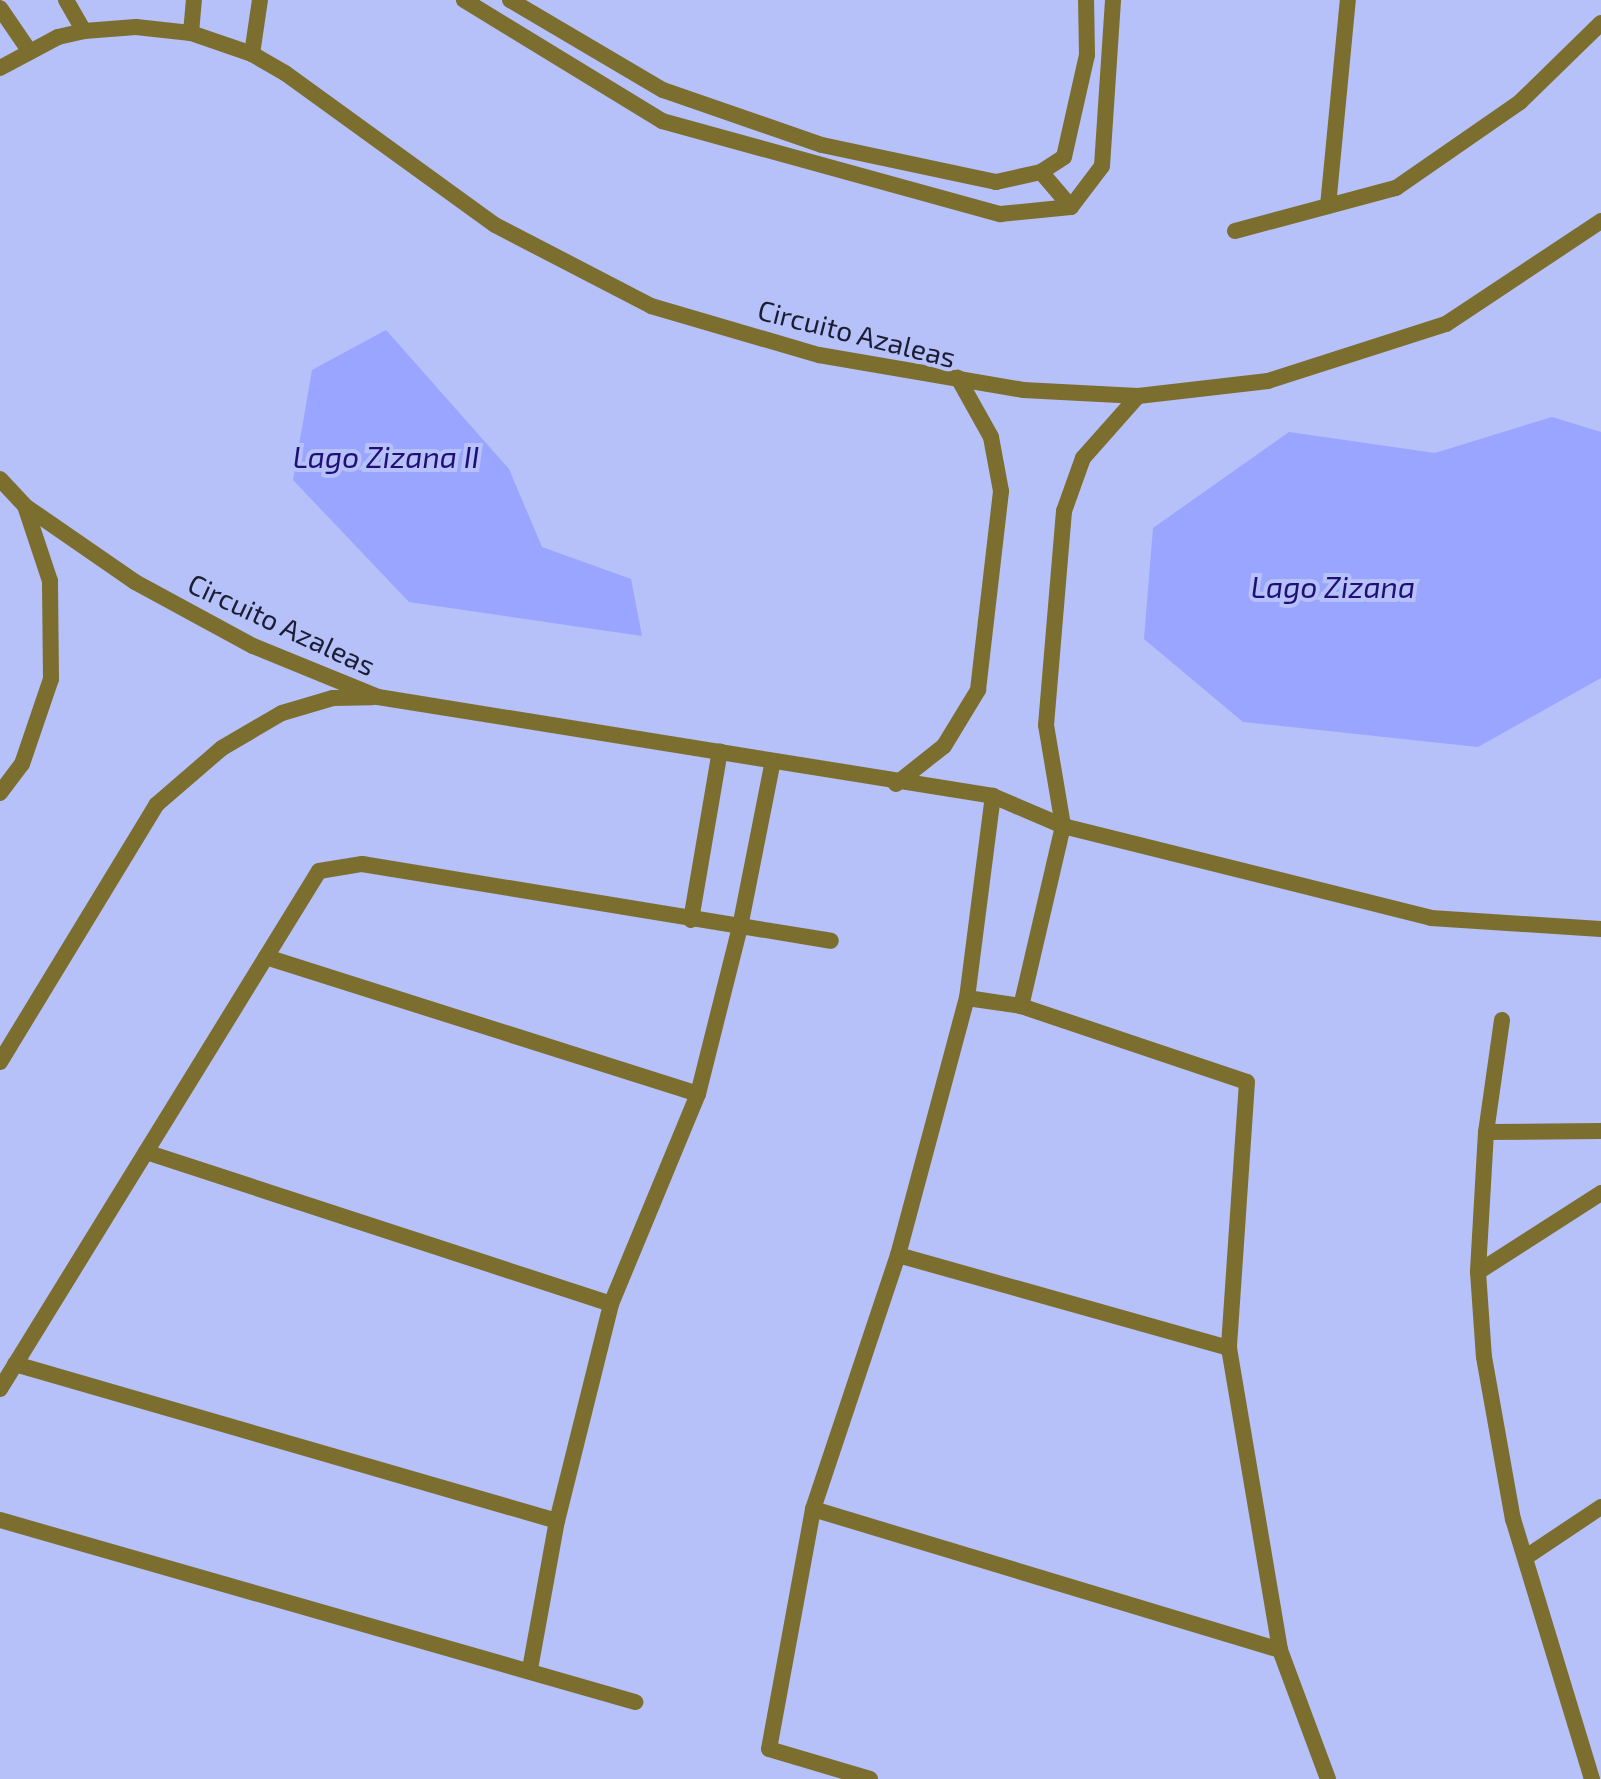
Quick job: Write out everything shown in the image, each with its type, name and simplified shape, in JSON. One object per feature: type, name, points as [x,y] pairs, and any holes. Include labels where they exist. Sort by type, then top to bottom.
[{"type":"street","points":[[66,0],[84,31]]},
{"type":"street","points":[[191,33],[194,0]]},
{"type":"street","points":[[252,54],[260,0]]},
{"type":"street","points":[[464,0],[662,121],[1000,214],[1071,207],[1102,166],[1113,0]]},
{"type":"street","points":[[510,0],[663,90],[822,145],[996,182],[1041,172],[1064,157],[1087,55],[1086,0]]},
{"type":"street","points":[[1328,206],[1348,0]]},
{"type":"street","points":[[0,8],[30,52]]},
{"type":"street","points":[[1235,231],[1396,188],[1520,102],[1601,23]]},
{"type":"street","name":"Circuito Azaleas","points":[[0,68],[30,52],[84,31],[136,27],[191,33],[252,54],[495,225],[651,306],[819,355],[958,378],[991,437],[1001,491],[978,690],[944,746],[896,784],[720,751],[378,697],[253,646],[148,590],[25,506],[0,479]]},
{"type":"street","points":[[1041,172],[1071,207]]},
{"type":"street","points":[[958,378],[1023,390],[1138,396],[1268,381],[1446,324],[1549,260],[1601,221]]},
{"type":"street","points":[[1021,1006],[1063,826],[1046,725],[1064,511],[1083,458],[1138,396]]},
{"type":"street","points":[[0,793],[22,764],[51,679],[50,581],[25,506]]},
{"type":"street","points":[[0,1062],[156,805],[222,748],[282,713],[333,698],[378,697]]},
{"type":"street","points":[[691,920],[720,751]]},
{"type":"street","points":[[530,1669],[557,1521],[611,1304],[698,1094],[740,927],[773,761]]},
{"type":"street","points":[[896,784],[993,796],[1063,826],[1431,918],[1601,929]]},
{"type":"street","points":[[870,1779],[769,1749],[813,1509],[898,1255],[967,998],[993,796]]},
{"type":"street","points":[[0,1389],[319,871],[362,864],[831,941]]},
{"type":"street","points":[[266,957],[698,1094]]},
{"type":"street","points":[[967,998],[1021,1006],[1247,1082],[1229,1348],[1280,1650],[1328,1779]]},
{"type":"street","points":[[1502,1020],[1486,1132],[1478,1272],[1484,1357],[1513,1519],[1592,1779]]},
{"type":"street","points":[[1486,1132],[1601,1131]]},
{"type":"street","points":[[146,1152],[611,1304]]},
{"type":"street","points":[[1478,1272],[1601,1193]]},
{"type":"street","points":[[898,1255],[1229,1348]]},
{"type":"street","points":[[15,1364],[557,1521]]},
{"type":"street","points":[[1526,1557],[1601,1507]]},
{"type":"street","points":[[813,1509],[1280,1650]]},
{"type":"street","points":[[0,1520],[530,1669],[635,1702]]},
{"type":"water","name":"Lago Zizana II","points":[[386,330],[509,469],[542,547],[631,579],[642,636],[409,602],[293,480],[312,370]]},
{"type":"water","name":"Lago Zizana","points":[[1552,417],[1601,432],[1601,678],[1478,747],[1243,722],[1144,639],[1153,528],[1289,432],[1435,453]]}]
